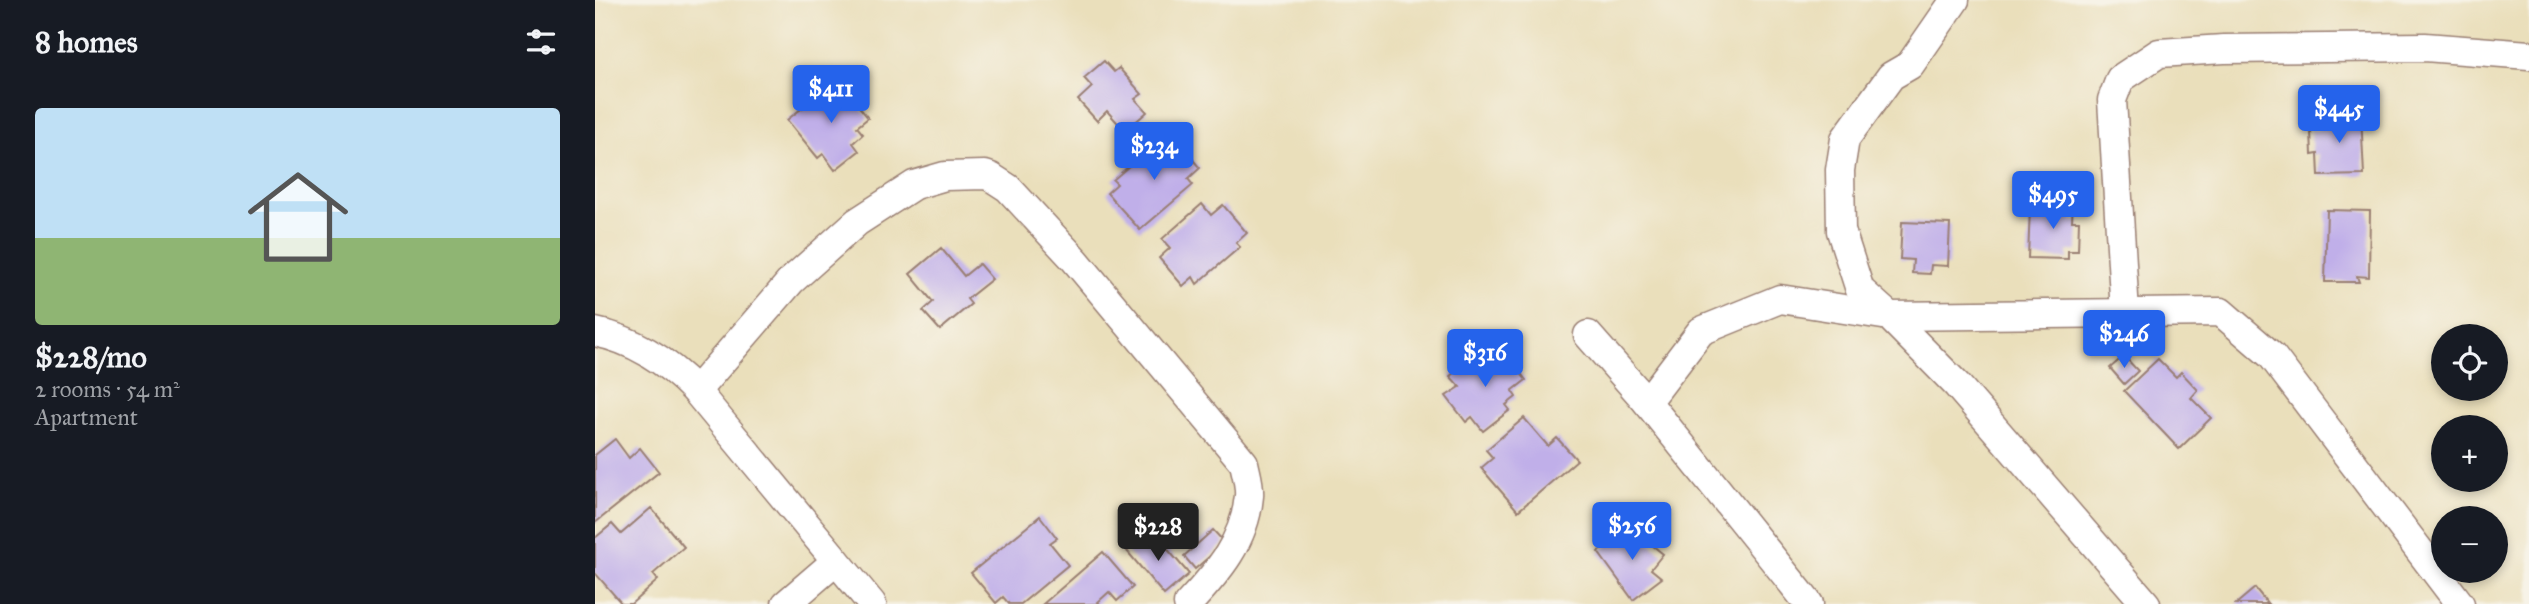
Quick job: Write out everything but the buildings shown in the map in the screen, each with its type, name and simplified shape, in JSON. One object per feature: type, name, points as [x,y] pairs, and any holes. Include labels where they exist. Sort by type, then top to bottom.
[{"type":"street","points":[[1955,0],[1910,65],[1891,76],[1845,139],[1840,170],[1841,231],[1860,290],[1958,385],[2146,604]]},
{"type":"street","points":[[2126,313],[2112,100],[2120,79],[2159,53],[2224,49],[2425,47],[2529,55]]},
{"type":"street","points":[[696,391],[791,281],[857,222],[914,185],[945,176],[969,174],[991,177],[1008,188],[1075,260],[1244,463],[1249,494],[1244,521],[1235,544],[1227,560],[1188,604]]},
{"type":"street","points":[[1647,402],[1701,331],[1780,299],[1889,317],[2221,312],[2272,356],[2460,604]]},
{"type":"street","points":[[595,332],[613,335],[641,348],[676,370],[871,604]]},
{"type":"street","points":[[1588,335],[1647,402],[1809,604]]},
{"type":"street","points":[[786,604],[836,561]]}]
